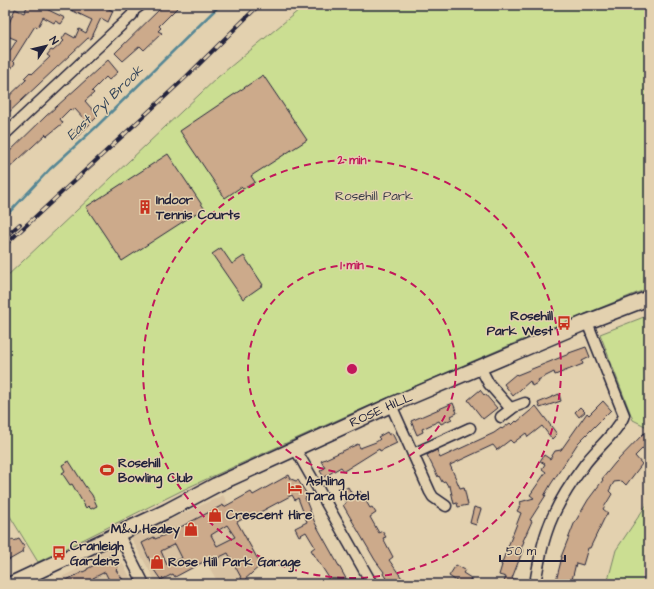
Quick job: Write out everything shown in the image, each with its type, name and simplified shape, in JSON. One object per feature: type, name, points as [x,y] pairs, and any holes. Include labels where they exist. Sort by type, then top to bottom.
[{"type":"main road","name":"ROSE HILL","points":[[11,584],[167,511],[191,497],[294,448],[391,404],[587,322],[649,298]]},
{"type":"street","points":[[5,134],[132,15],[136,7]]},
{"type":"street","points":[[535,584],[544,540],[557,510],[584,465],[622,423],[624,415],[587,322]]},
{"type":"street","points":[[480,367],[489,384],[511,409]]},
{"type":"street","points":[[501,417],[511,409],[525,403]]},
{"type":"street","points":[[391,404],[434,497],[446,506]]},
{"type":"street","points":[[413,454],[470,428]]},
{"type":"street","points":[[294,448],[372,584]]},
{"type":"street","points":[[118,533],[144,584]]},
{"type":"shaded area","points":[[223,495],[262,565],[239,584],[219,584],[206,562],[161,584],[157,584],[131,538]]},
{"type":"shaded area","points":[[113,546],[134,584],[47,584],[82,567],[80,561]]},
{"type":"green space","name":"Rosehill Park","points":[[305,5],[649,5],[649,288],[531,336],[346,416],[189,487],[38,562],[5,508],[5,278],[218,77]]},
{"type":"green space","points":[[649,315],[649,428],[633,420],[600,334]]},
{"type":"green space","points":[[649,501],[649,584],[607,584],[616,550]]},
{"type":"building","points":[[28,5],[38,5],[65,18],[61,24],[55,21],[54,23],[43,17],[38,27],[35,26],[13,61],[15,63],[11,69],[9,68],[5,73],[5,56],[6,57],[17,40],[5,35],[5,28],[7,28],[15,9],[24,13]]},
{"type":"building","points":[[74,5],[101,5],[113,11],[108,22],[101,18],[91,39],[88,38],[5,116],[5,100],[27,79],[24,78],[30,72],[32,74],[50,57],[47,55],[51,50],[53,51],[64,41],[62,39],[66,33],[75,38],[79,29],[86,33],[92,20],[71,10]]},
{"type":"building","points":[[164,5],[180,5],[159,26],[161,28],[158,31],[162,33],[144,50],[140,46],[123,61],[115,53]]},
{"type":"building","points":[[108,60],[118,72],[109,80],[106,77],[92,91],[94,93],[85,101],[98,116],[76,138],[72,133],[84,121],[84,119],[75,109],[72,111],[70,109],[60,119],[63,123],[47,136],[46,134],[5,172],[5,156],[46,116]]},
{"type":"building","points":[[263,75],[307,140],[251,176],[255,182],[243,189],[241,187],[225,198],[180,131]]},
{"type":"building","name":"Indoor Tennis Courts","points":[[168,154],[204,208],[122,261],[86,207]]},
{"type":"building","points":[[221,248],[232,264],[244,256],[263,285],[243,299],[212,254]]},
{"type":"building","points":[[586,347],[590,357],[582,361],[583,364],[555,375],[554,372],[538,380],[539,382],[532,386],[530,381],[513,396],[504,384],[516,374],[517,375]]},
{"type":"building","points":[[480,390],[497,408],[483,419],[468,400]]},
{"type":"building","points":[[559,394],[561,401],[540,408],[538,403]]},
{"type":"building","points":[[603,401],[611,410],[578,443],[551,484],[544,496],[546,495],[530,520],[532,521],[521,549],[523,550],[512,578],[525,584],[503,584],[506,577],[499,575],[501,565],[521,513],[517,511],[521,504],[520,502],[534,498],[530,495],[546,472],[542,469],[545,464],[540,461],[544,455],[550,459],[555,451],[561,450],[587,413],[589,415]]},
{"type":"building","points":[[453,403],[457,413],[451,416],[452,419],[441,424],[439,421],[422,429],[423,432],[417,435],[411,421]]},
{"type":"building","points":[[536,406],[557,434],[552,439],[542,426],[528,437],[526,433],[513,443],[510,440],[497,450],[493,445],[450,465],[460,488],[464,487],[468,505],[458,507],[457,503],[454,504],[450,486],[448,486],[445,481],[442,482],[439,476],[438,477],[427,455],[437,450],[440,458],[494,433],[501,428],[502,429],[510,423],[512,425]]},
{"type":"building","points":[[580,407],[585,412],[579,417],[575,412]]},
{"type":"building","points":[[387,432],[389,435],[392,433],[397,443],[380,451],[379,449],[344,471],[341,467],[324,477],[320,471],[325,468],[321,461],[358,444],[360,448],[376,442],[380,439],[378,437]]},
{"type":"building","points":[[644,433],[649,438],[649,452],[644,447],[635,456],[642,464],[626,485],[622,481],[614,482],[609,491],[612,494],[603,509],[608,513],[590,548],[588,548],[583,565],[576,563],[571,584],[558,584],[559,582],[556,581],[561,557],[574,524],[588,500],[603,480],[602,479]]},
{"type":"building","points":[[69,461],[92,495],[97,506],[91,509],[88,506],[86,508],[72,484],[70,485],[62,473],[65,471],[62,465]]},
{"type":"building","points":[[289,475],[291,479],[296,481],[298,480],[308,496],[305,498],[315,523],[349,584],[320,584],[329,578],[311,550],[315,547],[306,532],[299,536],[295,528],[307,522],[298,498],[295,500],[292,495],[251,517],[250,515],[237,522],[261,565],[243,581],[228,553],[207,563],[205,561],[175,577],[173,574],[161,580],[154,570],[142,543],[154,537],[155,539],[165,535],[223,505],[224,507],[251,492],[253,495]],"holes":[[[227,525],[235,537],[217,546],[211,535]],[[175,544],[182,558],[167,565],[161,551]]]},
{"type":"building","points":[[348,487],[353,496],[360,491],[370,508],[372,507],[376,513],[370,517],[379,533],[382,531],[386,537],[383,538],[393,557],[389,560],[404,581],[399,584],[390,584],[343,505],[346,503],[340,492]]},
{"type":"building","points":[[474,507],[481,509],[476,525],[470,523]]},
{"type":"building","points":[[13,539],[14,541],[19,539],[25,548],[22,550],[23,552],[9,560],[8,558],[5,560],[5,544]]},
{"type":"building","points":[[111,556],[118,568],[116,570],[126,584],[111,584],[105,572],[93,578],[94,580],[88,584],[58,584],[87,570]]},
{"type":"building","points":[[456,565],[465,570],[463,573],[471,578],[468,584],[461,584],[449,576]]},
{"type":"waterway","name":"East Pyl Brook","points":[[5,217],[50,169],[95,128],[220,5]]},
{"type":"railway","points":[[5,245],[186,77],[259,5]]},
{"type":"railway","points":[[5,237],[20,224]]},
{"type":"place","name":"Indoor Tennis Courts","points":[[145,207]]},
{"type":"place","name":"Rosehill Park West","points":[[564,323]]},
{"type":"place","name":"Rosehill Bowling Club","points":[[107,470]]},
{"type":"place","name":"Ashling Tara Hotel","points":[[295,488]]},
{"type":"place","name":"Crescent Hire","points":[[215,515]]},
{"type":"place","name":"M&J Healey","points":[[191,529]]},
{"type":"place","name":"Cranleigh Gardens","points":[[59,553]]},
{"type":"place","name":"Rose Hill Park Garage","points":[[157,562]]}]
